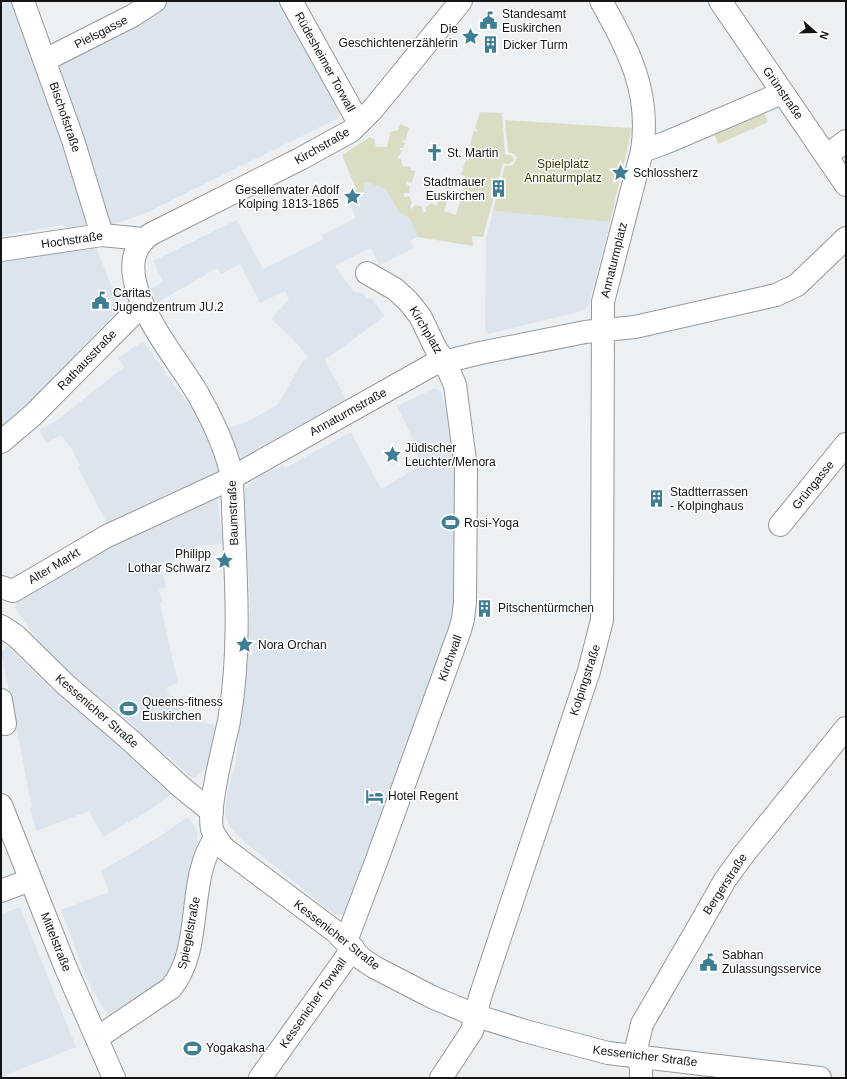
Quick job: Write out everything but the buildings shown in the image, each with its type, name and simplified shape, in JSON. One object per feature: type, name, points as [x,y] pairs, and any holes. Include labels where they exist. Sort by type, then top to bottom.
[{"type":"street","name":"Bischofstraße","points":[[23,1],[45,60],[94,205],[102,235]]},
{"type":"street","name":"Pielsgasse","points":[[45,60],[132,16],[155,1]]},
{"type":"street","name":"Rüdesheimer Torwall","points":[[291,1],[359,123]]},
{"type":"street","name":"Kirchstraße","points":[[143,239],[326,145],[351,130],[359,123],[461,1]]},
{"type":"street","name":"Annaturmplatz","points":[[601,1],[623,41],[638,79],[645,115],[645,130],[642,151],[603,302],[603,329]]},
{"type":"street","name":"Grünstraße","points":[[720,1],[846,185]]},
{"type":"street","points":[[642,151],[665,143],[782,93]]},
{"type":"street","points":[[826,156],[846,141]]},
{"type":"street","name":"Hochstraße","points":[[1,250],[102,235],[143,239]]},
{"type":"street","points":[[603,329],[635,326],[786,292],[808,277],[846,238]]},
{"type":"street","name":"Baumstraße","points":[[143,239],[135,253],[133,267],[136,292],[142,305],[199,396],[224,448],[230,463],[232,478],[237,607],[237,655],[232,704],[212,812]]},
{"type":"street","name":"Kirchplatz","points":[[366,273],[395,289],[408,301],[420,316],[436,349],[446,362]]},
{"type":"street","name":"Rathausstraße","points":[[1,442],[33,415],[142,305]]},
{"type":"street","name":"Annaturmstraße","points":[[107,536],[232,478],[432,365],[503,348],[603,329]]},
{"type":"street","name":"Kolpingstraße","points":[[441,1078],[461,1050],[472,1031],[477,1016],[480,997],[589,671],[602,620],[603,329]]},
{"type":"street","name":"Kirchwall","points":[[349,945],[379,854],[463,619],[467,525],[466,468],[455,385],[446,362]]},
{"type":"street","name":"Grüngasse","points":[[780,525],[846,444]]},
{"type":"street","name":"Alter Markt","points":[[1,587],[13,591],[107,536]]},
{"type":"street","name":"Kessenicher Straße","points":[[1,626],[16,636],[66,685],[129,739],[181,787],[212,812],[212,825],[216,836],[226,849],[349,945],[362,959],[389,976],[456,1008],[477,1016],[584,1048],[639,1068],[820,1078]]},
{"type":"street","points":[[1,700],[5,724]]},
{"type":"street","name":"Bergerstraße","points":[[639,1068],[637,1045],[642,1024],[725,880],[747,850],[846,728]]},
{"type":"street","name":"Mittelstraße","points":[[1,805],[30,880],[114,1078]]},
{"type":"street","name":"Spiegelstraße","points":[[97,1038],[171,988],[178,980],[187,956],[200,876],[208,847],[216,836]]},
{"type":"street","points":[[1,892],[30,880]]},
{"type":"street","name":"Kessenicher Torwall","points":[[260,1078],[349,945]]},
{"type":"shaded area","points":[[1,1],[12,1],[15,8],[31,57],[47,96],[45,97],[62,145],[65,145],[90,224],[65,229],[63,225],[1,236]]},
{"type":"shaded area","points":[[165,1],[281,1],[338,105],[340,112],[338,118],[146,213],[109,226],[78,120],[57,60]]},
{"type":"shaded area","points":[[364,182],[386,189],[398,211],[410,219],[418,237],[410,241],[414,248],[379,265],[371,248],[335,266],[354,292],[363,293],[367,298],[372,299],[385,316],[325,360],[348,403],[241,463],[226,429],[251,420],[278,404],[303,361],[308,357],[293,339],[271,319],[289,299],[285,291],[260,303],[240,264],[221,274],[217,268],[157,303],[150,289],[163,282],[153,261],[237,220],[263,269],[324,239],[322,235],[356,218],[348,201],[364,193]]},
{"type":"shaded area","points":[[493,211],[610,222],[589,304],[583,311],[488,334],[485,331],[486,238]]},
{"type":"shaded area","points":[[96,247],[120,308],[29,404],[1,428],[1,261]]},
{"type":"shaded area","points":[[143,341],[196,415],[222,471],[163,496],[163,498],[108,525],[78,468],[80,466],[71,448],[61,435],[46,443],[39,430],[56,421],[124,367],[118,358]]},
{"type":"shaded area","points":[[435,388],[441,391],[448,418],[457,473],[455,615],[411,742],[345,914],[335,915],[241,839],[230,827],[225,814],[227,795],[236,761],[248,651],[250,607],[244,490],[259,476],[284,465],[285,468],[351,432],[381,489],[422,465],[413,448],[417,447],[397,406]]},
{"type":"shaded area","points":[[217,498],[223,544],[195,546],[195,555],[160,563],[166,587],[159,589],[162,603],[160,603],[178,683],[167,687],[171,706],[180,705],[181,718],[215,725],[208,765],[195,778],[192,778],[164,752],[161,754],[136,732],[138,729],[59,663],[36,638],[15,608],[17,602],[75,564],[106,547]]},
{"type":"shaded area","points":[[8,646],[48,686],[118,744],[170,795],[151,809],[103,837],[89,811],[36,831],[30,809],[32,806],[2,655],[2,651]]},
{"type":"shaded area","points":[[188,817],[198,832],[187,906],[174,974],[110,1020],[87,980],[61,910],[109,892],[101,871],[154,840]]},
{"type":"shaded area","points":[[20,907],[76,1047],[1,1077],[1,914]]},
{"type":"green space","points":[[480,112],[502,113],[505,155],[511,155],[514,160],[509,164],[503,163],[483,237],[472,236],[473,246],[418,237],[410,219],[398,211],[386,189],[365,182],[364,193],[348,201],[345,196],[356,189],[342,155],[370,137],[374,139],[376,147],[387,147],[390,132],[398,130],[400,124],[409,128],[405,141],[403,140],[402,142],[405,143],[403,148],[400,148],[400,150],[402,150],[398,158],[401,159],[403,167],[405,166],[411,168],[410,170],[415,171],[412,183],[407,181],[406,184],[410,186],[409,193],[404,193],[404,197],[409,196],[412,203],[410,207],[412,209],[415,205],[422,207],[423,212],[426,212],[426,207],[432,203],[436,206],[438,203],[435,200],[437,193],[449,195],[444,211],[456,215],[467,178],[461,174],[466,160],[468,161],[469,159],[466,158],[469,148],[473,147],[470,145],[474,131],[477,132],[478,130],[475,128]]},
{"type":"green space","points":[[764,112],[768,122],[718,144],[714,134]]},
{"type":"green space","name":"Spielplatz Annaturmplatz","points":[[505,120],[632,128],[610,222],[493,211],[505,166],[512,166],[517,158],[515,154],[508,152]]},
{"type":"place","name":"Standesamt Euskirchen","points":[[489,21]]},
{"type":"place","name":"Die Geschichtenerzählerin","points":[[471,36]]},
{"type":"place","name":"Dicker Turm","points":[[490,45]]},
{"type":"place","name":"St. Martin","points":[[434,153]]},
{"type":"place","name":"Schlossherz","points":[[620,173]]},
{"type":"place","name":"Stadtmauer Euskirchen","points":[[498,189]]},
{"type":"place","name":"Gesellenvater Adolf Kolping 1813-1865","points":[[352,197]]},
{"type":"place","name":"Caritas Jugendzentrum JU.2","points":[[100,300]]},
{"type":"place","name":"Jüdischer Leuchter/Menora","points":[[392,455]]},
{"type":"place","name":"Stadtterrassen - Kolpinghaus","points":[[657,499]]},
{"type":"place","name":"Rosi-Yoga","points":[[451,523]]},
{"type":"place","name":"Philipp Lothar Schwarz","points":[[224,561]]},
{"type":"place","name":"Pitschentürmchen","points":[[485,608]]},
{"type":"place","name":"Nora Orchan","points":[[245,645]]},
{"type":"place","name":"Queens-fitness Euskirchen","points":[[129,709]]},
{"type":"place","name":"Hotel Regent","points":[[375,796]]},
{"type":"place","name":"Sabhan Zulassungsservice","points":[[709,962]]},
{"type":"place","name":"Yogakasha","points":[[193,1048]]}]
